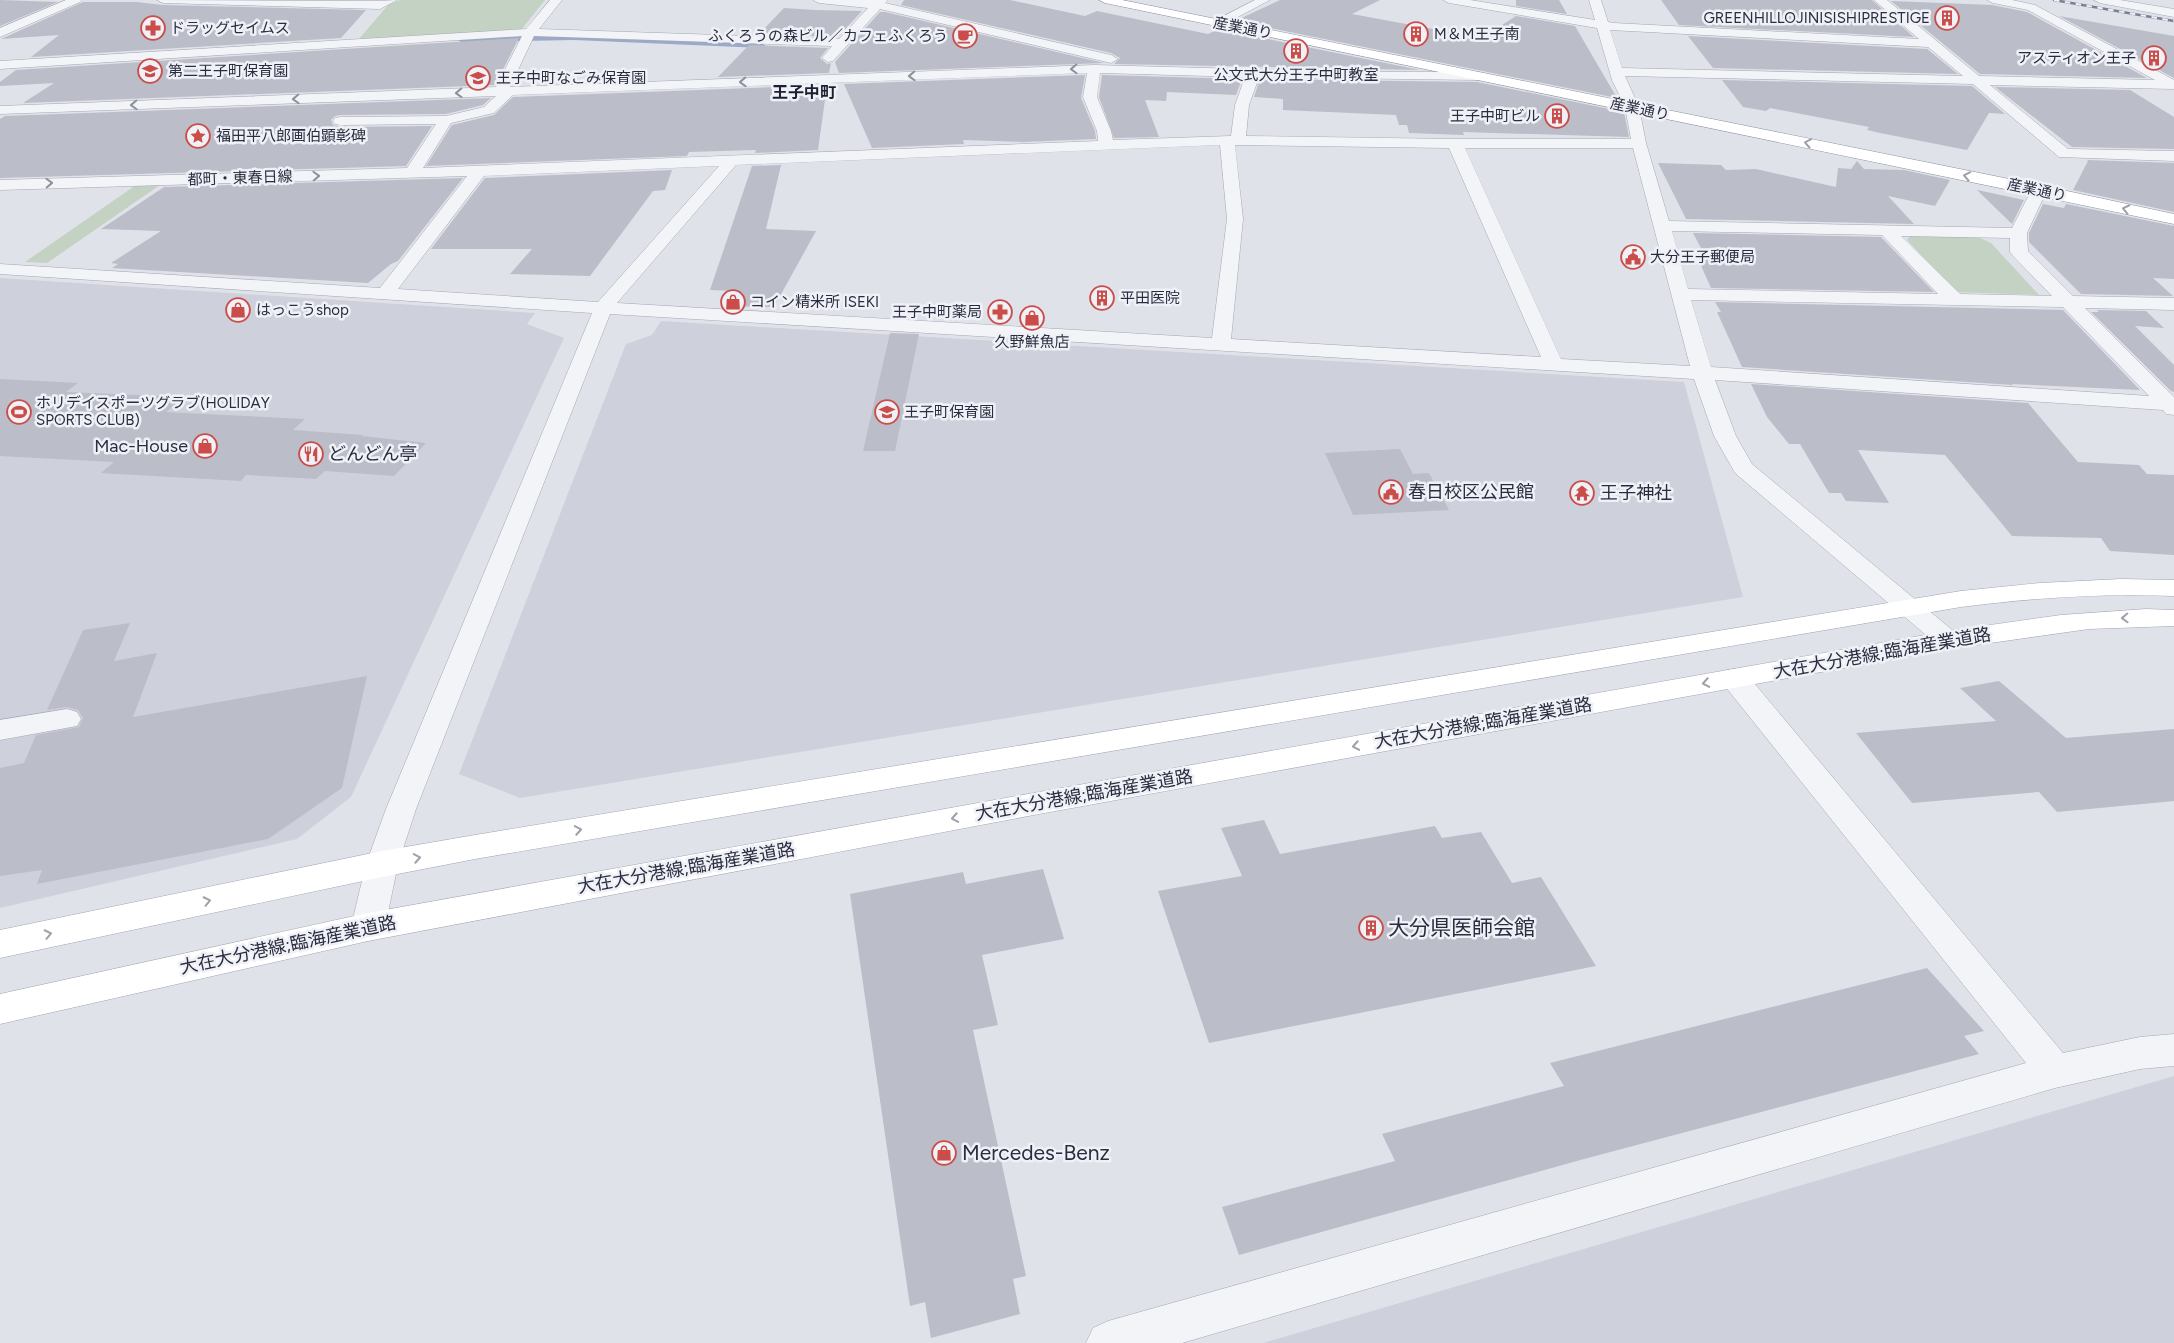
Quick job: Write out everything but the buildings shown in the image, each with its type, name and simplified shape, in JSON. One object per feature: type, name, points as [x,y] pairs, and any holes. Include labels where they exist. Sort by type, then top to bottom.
[{"type":"main road","name":"産業通り","points":[[1105,0],[1477,76],[1629,101],[2174,206]]},
{"type":"main road","name":"産業通り","points":[[1144,0],[1629,101],[2174,220]]},
{"type":"main road","points":[[0,944],[382,864],[1908,607],[2023,591],[2085,587],[2174,588]]},
{"type":"main road","name":"大在大分港線;臨海産業道路","points":[[0,1009],[368,927],[1039,803],[1734,678],[1948,640],[2073,622],[2123,618],[2174,618]]},
{"type":"street","points":[[0,33],[76,0]]},
{"type":"street","points":[[163,0],[386,2]]},
{"type":"street","points":[[340,121],[446,120],[489,110],[505,91],[530,32],[556,0]]},
{"type":"street","points":[[819,0],[880,3],[1158,69]]},
{"type":"street","points":[[1228,17],[1264,0]]},
{"type":"street","points":[[1448,0],[1603,26],[1931,43]]},
{"type":"street","points":[[1595,0],[1616,72],[1629,101],[1702,373],[1725,436],[1743,468],[1948,640]]},
{"type":"street","points":[[1880,0],[1975,81],[2061,160],[2174,156]]},
{"type":"street","points":[[1993,0],[2031,7],[2174,85]]},
{"type":"street","points":[[2100,0],[2174,13]]},
{"type":"street","points":[[369,18],[386,2]]},
{"type":"street","points":[[810,80],[841,43],[880,3]]},
{"type":"street","points":[[346,43],[358,30]]},
{"type":"street","points":[[0,64],[530,32],[841,43]]},
{"type":"street","points":[[0,110],[1094,69],[1158,69],[1358,76],[1477,76]]},
{"type":"street","points":[[1094,69],[1090,97],[1104,131],[1106,144]]},
{"type":"street","points":[[1616,72],[2174,85]]},
{"type":"street","points":[[1220,345],[1235,220],[1233,140],[1244,92],[1254,73]]},
{"type":"street","points":[[411,174],[446,120]]},
{"type":"street","name":"都町・東春日線","points":[[0,185],[411,174],[1233,140],[1455,144],[1639,143]]},
{"type":"street","points":[[1455,144],[1554,365]]},
{"type":"street","points":[[368,927],[382,864],[457,666],[603,308],[732,160]]},
{"type":"street","points":[[385,294],[479,171]]},
{"type":"street","points":[[2039,190],[2018,234],[2019,252],[2172,405]]},
{"type":"street","points":[[1662,226],[2018,234]]},
{"type":"street","points":[[1887,231],[1954,299]]},
{"type":"street","points":[[0,269],[603,308],[1702,373],[2172,405]]},
{"type":"street","points":[[1680,294],[2174,304]]},
{"type":"street","points":[[1734,678],[2056,1071]]},
{"type":"street","points":[[0,730],[67,719]]},
{"type":"street","points":[[1108,1343],[2056,1071],[2140,1053],[2174,1050]]},
{"type":"shaded area","points":[[0,278],[535,313],[527,324],[564,338],[351,797],[297,839],[0,908]]},
{"type":"shaded area","points":[[661,321],[1684,382],[1743,597],[520,798],[459,774],[626,344],[652,335]]},
{"type":"shaded area","points":[[2174,1076],[2174,1343],[1263,1343]]},
{"type":"green space","points":[[400,0],[545,0],[521,30],[359,39],[388,5]]},
{"type":"green space","points":[[136,185],[160,185],[47,263],[25,262]]},
{"type":"green space","points":[[1911,235],[1978,237],[1991,243],[2039,295],[1954,292],[1907,240]]},
{"type":"waterway","points":[[461,40],[574,38],[763,46]]},
{"type":"railway","points":[[2054,0],[2174,21]]},
{"type":"place","name":"GREENHILLOJINISISHIPRESTIGE","points":[[1947,18]]},
{"type":"place","name":"ドラッグセイムス","points":[[153,28]]},
{"type":"place","name":"M＆M王子南","points":[[1416,34]]},
{"type":"place","name":"ふくろうの森ビル／カフェふくろう","points":[[965,36]]},
{"type":"place","name":"公文式大分王子中町教室","points":[[1296,51]]},
{"type":"place","name":"アスティオン王子","points":[[2154,58]]},
{"type":"place","name":"第二王子町保育園","points":[[150,71]]},
{"type":"place","name":"王子中町なごみ保育園","points":[[478,78]]},
{"type":"place","name":"王子中町ビル","points":[[1557,116]]},
{"type":"place","name":"福田平八郎画伯顕彰碑","points":[[198,136]]},
{"type":"place","name":"大分王子郵便局","points":[[1633,257]]},
{"type":"place","name":"平田医院","points":[[1102,298]]},
{"type":"place","name":"コイン精米所 ISEKI","points":[[733,302]]},
{"type":"place","name":"はっこうshop","points":[[238,310]]},
{"type":"place","name":"王子中町薬局","points":[[1000,312]]},
{"type":"place","name":"久野鮮魚店","points":[[1032,318]]},
{"type":"place","name":"ホリデイスポーツグラブ(HOLIDAY SPORTS CLUB)","points":[[19,412]]},
{"type":"place","name":"王子町保育園","points":[[887,412]]},
{"type":"place","name":"Mac-House","points":[[205,446]]},
{"type":"place","name":"どんどん亭","points":[[311,454]]},
{"type":"place","name":"春日校区公民館","points":[[1391,492]]},
{"type":"place","name":"王子神社","points":[[1582,493]]},
{"type":"place","name":"大分県医師会館","points":[[1371,928]]},
{"type":"place","name":"Mercedes-Benz","points":[[944,1153]]},
{"type":"district","name":"王子中町","points":[[804,92]]}]
